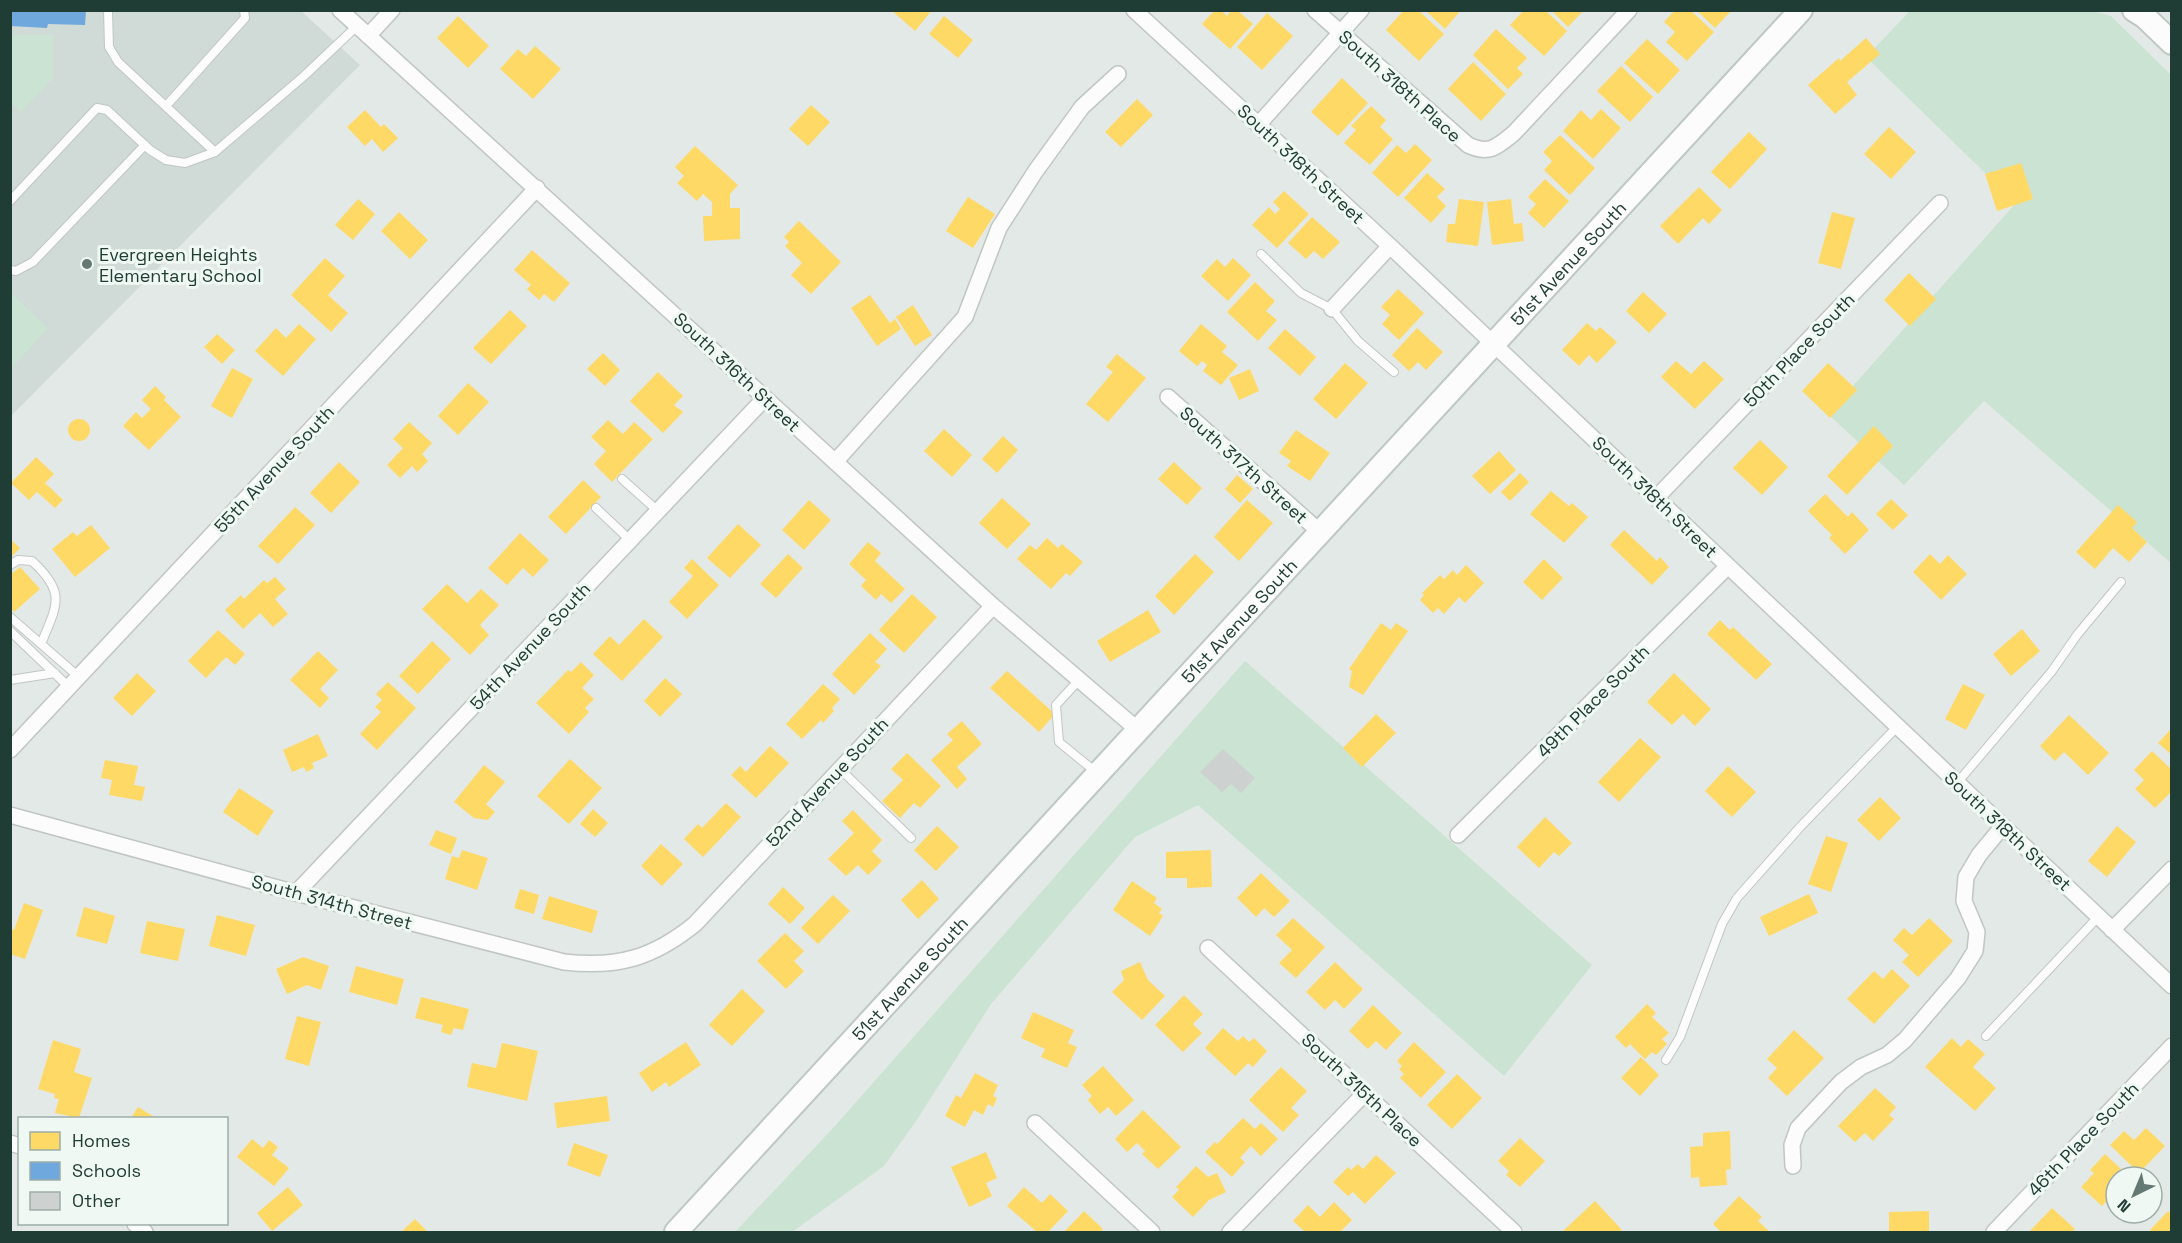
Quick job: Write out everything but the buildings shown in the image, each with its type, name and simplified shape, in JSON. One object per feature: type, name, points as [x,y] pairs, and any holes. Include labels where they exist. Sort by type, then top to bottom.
[{"type":"main road","name":"51st Avenue South","points":[[676,1233],[1801,10]]},
{"type":"main road","points":[[2134,10],[2172,43]]},
{"type":"street","name":"South 316th Street","points":[[340,10],[993,606],[1138,730]]},
{"type":"street","points":[[362,31],[392,10]]},
{"type":"street","name":"South 318th Street","points":[[1134,10],[1657,497],[1727,567],[2172,986]]},
{"type":"street","name":"South 318th Place","points":[[1316,10],[1468,146],[1480,151],[1490,150],[1514,134],[1629,10]]},
{"type":"street","points":[[1258,125],[1361,10]]},
{"type":"street","points":[[835,462],[965,317],[999,228],[1035,171],[1082,107],[1118,74]]},
{"type":"street","name":"55th Avenue South","points":[[11,749],[537,188]]},
{"type":"street","name":"50th Place South","points":[[1657,497],[1940,203]]},
{"type":"street","points":[[1332,309],[1390,246]]},
{"type":"street","name":"South 317th Street","points":[[1168,397],[1320,532]]},
{"type":"street","name":"54th Avenue South","points":[[296,893],[765,398]]},
{"type":"street","name":"49th Place South","points":[[1458,835],[1727,567]]},
{"type":"street","name":"52nd Avenue South","points":[[655,950],[674,941],[696,924],[993,606]]},
{"type":"street","name":"South 314th Street","points":[[10,815],[564,963],[618,963],[632,960],[655,950]]},
{"type":"street","points":[[1793,1166],[1792,1145],[1798,1128],[1841,1082],[1861,1067],[1887,1055],[1905,1040],[1958,978],[1976,951],[1977,932],[1964,901],[1966,877],[1979,855],[2003,826]]},
{"type":"street","points":[[2112,930],[2172,869]]},
{"type":"street","name":"South 315th Place","points":[[1208,948],[1514,1233]]},
{"type":"street","name":"46th Place South","points":[[1994,1233],[2172,1046]]},
{"type":"street","points":[[1230,1233],[1365,1093]]},
{"type":"street","points":[[1035,1124],[1152,1233]]},
{"type":"lane","points":[[108,10],[109,47],[118,62],[216,152]]},
{"type":"lane","points":[[166,106],[244,18],[244,10]]},
{"type":"lane","points":[[10,201],[97,108],[107,110],[145,145],[166,160],[185,163],[216,152],[304,76],[362,31]]},
{"type":"lane","points":[[10,270],[16,271],[33,262],[145,145]]},
{"type":"lane","points":[[1261,254],[1301,293],[1332,309],[1358,341],[1394,372]]},
{"type":"lane","points":[[622,479],[658,511]]},
{"type":"lane","points":[[596,508],[630,540]]},
{"type":"lane","points":[[10,565],[18,560],[32,561],[52,583],[57,599],[41,644]]},
{"type":"lane","points":[[1957,783],[2046,678],[2077,635],[2121,582]]},
{"type":"lane","points":[[10,617],[41,644],[74,682]]},
{"type":"lane","points":[[10,631],[55,673],[74,682]]},
{"type":"lane","points":[[10,680],[55,673]]},
{"type":"lane","points":[[1079,680],[1056,705],[1059,742],[1098,774]]},
{"type":"lane","points":[[1666,1060],[1680,1037],[1722,924],[1737,898],[1801,826],[1897,727]]},
{"type":"lane","points":[[840,769],[911,838]]},
{"type":"lane","points":[[1986,1036],[2099,916]]},
{"type":"shaded area","name":"Evergreen Heights Elementary School","points":[[11,11],[301,11],[360,65],[11,416]]},
{"type":"green space","points":[[2088,10],[2111,16],[2171,75],[2171,563],[1984,401],[1904,485],[1828,414],[2016,203],[1866,57],[1910,11]]},
{"type":"green space","points":[[10,35],[53,35],[53,78],[21,112],[11,103]]},
{"type":"green space","points":[[11,293],[48,328],[10,369]]},
{"type":"green space","points":[[1245,661],[1592,965],[1504,1076],[1198,805],[1135,837],[991,1004],[916,1121],[884,1166],[792,1232],[735,1232],[835,1126]]},
{"type":"place","name":"Evergreen Heights Elementary School","points":[[87,264]]}]
